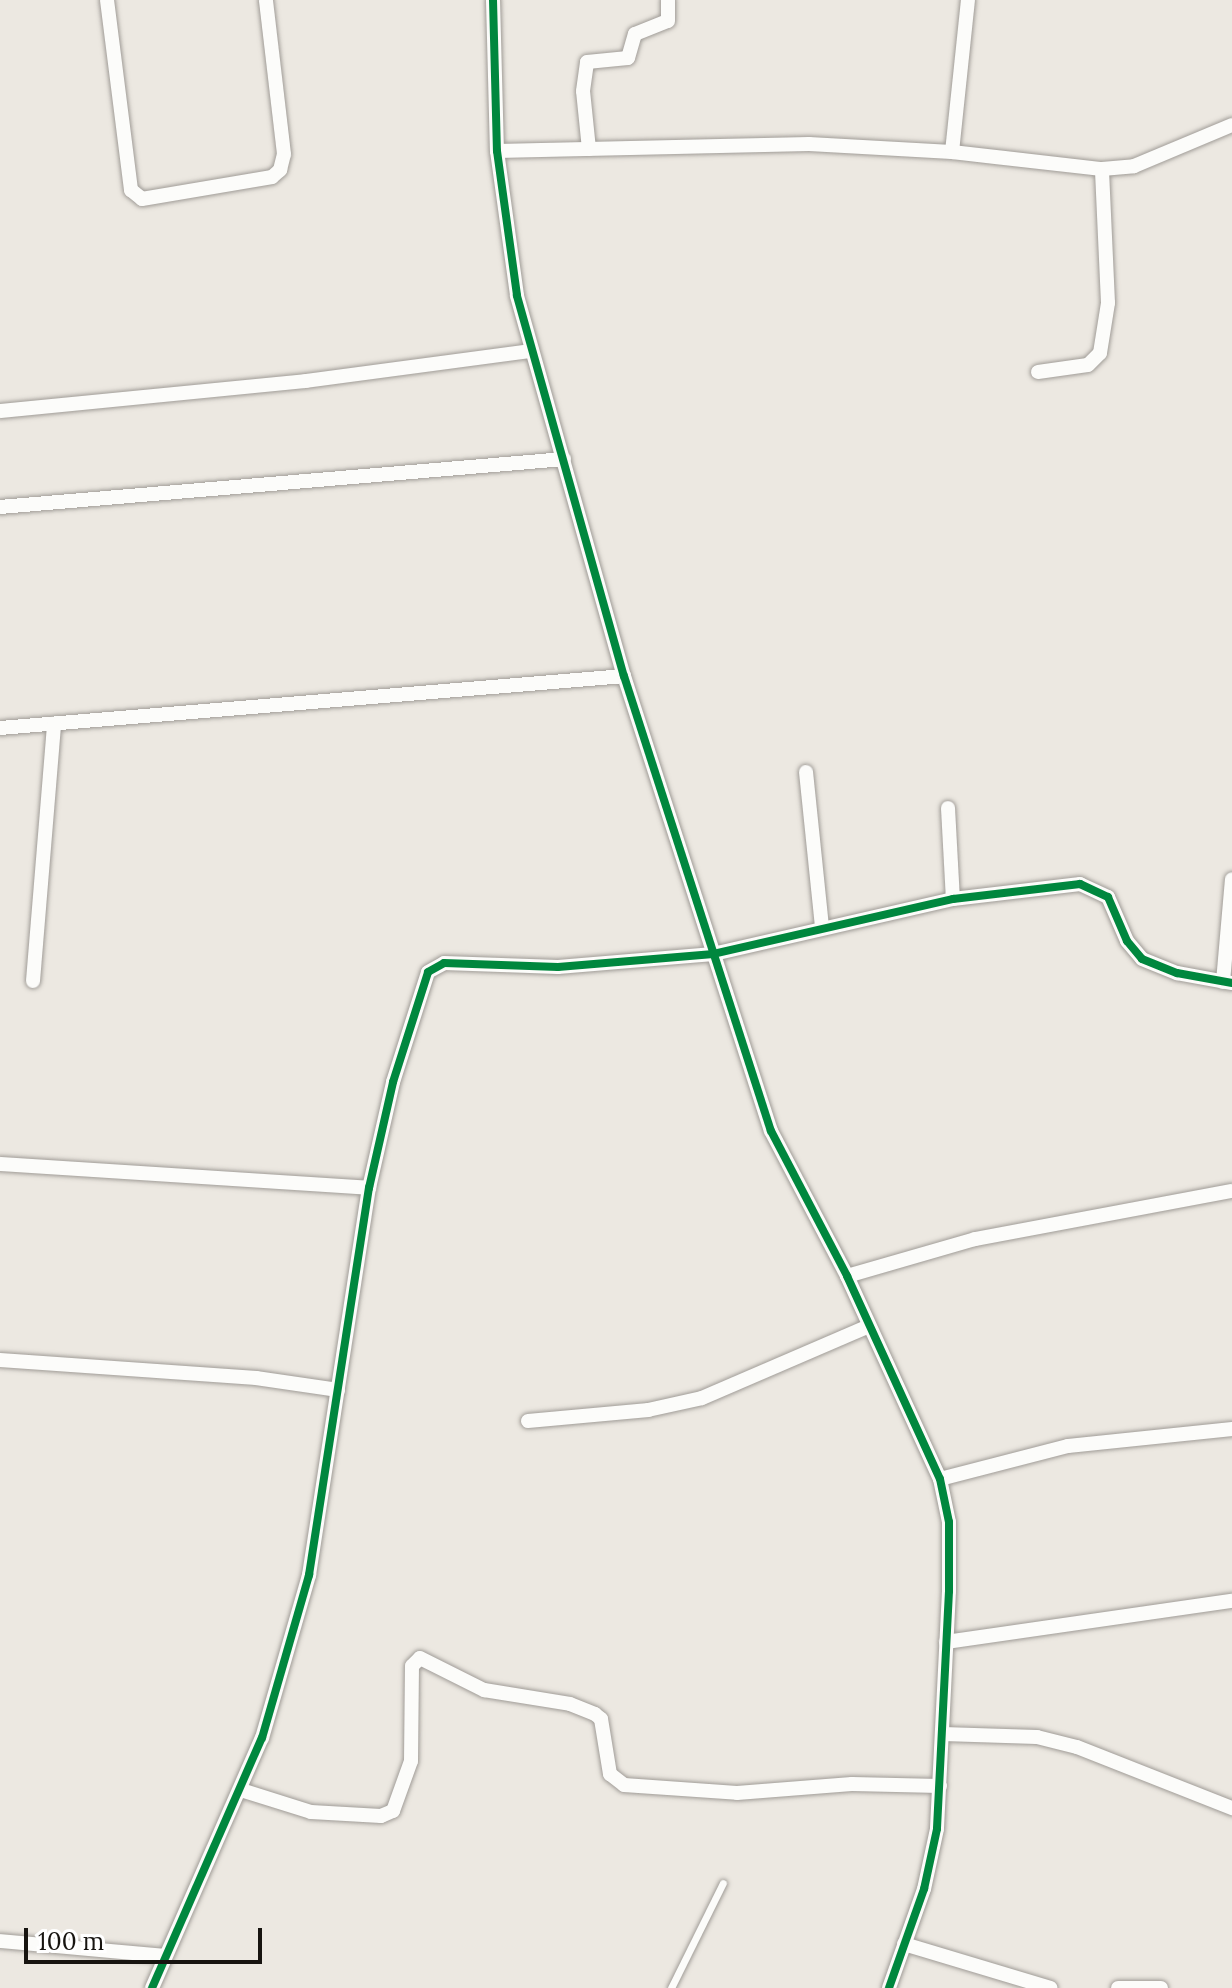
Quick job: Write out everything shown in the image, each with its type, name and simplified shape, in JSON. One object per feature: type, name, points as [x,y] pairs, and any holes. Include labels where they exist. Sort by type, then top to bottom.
[{"type":"street","points":[[107,0],[131,190],[142,199],[272,177],[280,170],[284,154],[266,0]]},
{"type":"street","points":[[493,0],[497,151],[504,226],[532,351],[624,676],[771,1131],[847,1276],[867,1327],[940,1479],[949,1522],[943,1734],[933,1854],[889,1988]]},
{"type":"street","points":[[589,149],[583,91],[587,62],[628,58],[635,34],[668,21],[668,0]]},
{"type":"street","points":[[952,152],[968,0]]},
{"type":"street","points":[[497,151],[746,143],[952,152],[1102,169],[1134,166],[1232,125]]},
{"type":"street","points":[[1038,372],[1088,365],[1100,353],[1108,303],[1102,169]]},
{"type":"street","points":[[0,411],[306,381],[532,351]]},
{"type":"street","points":[[0,507],[564,459]]},
{"type":"street","points":[[0,728],[624,676]]},
{"type":"street","points":[[33,981],[54,724]]},
{"type":"street","points":[[806,772],[822,926]]},
{"type":"street","points":[[948,808],[953,899]]},
{"type":"street","points":[[152,1988],[262,1738],[309,1575],[369,1188],[420,986],[435,967],[475,962],[558,967],[713,954],[822,926],[953,899],[1029,886],[1091,886],[1108,897],[1127,941],[1142,959],[1177,973],[1228,982],[1232,879]]},
{"type":"street","points":[[0,1164],[369,1188]]},
{"type":"street","points":[[847,1276],[975,1239],[1232,1191]]},
{"type":"street","points":[[528,1421],[648,1410],[702,1398],[867,1327]]},
{"type":"street","points":[[0,1360],[256,1378],[338,1390]]},
{"type":"street","points":[[940,1479],[1068,1446],[1232,1429]]},
{"type":"street","points":[[946,1642],[1232,1601]]},
{"type":"street","points":[[241,1790],[311,1812],[381,1816],[393,1811],[411,1761],[412,1666],[420,1658],[484,1690],[595,1714],[601,1719],[610,1774],[624,1785],[737,1793],[852,1784],[940,1786]]},
{"type":"street","points":[[943,1734],[1037,1737],[1077,1747],[1232,1808]]},
{"type":"street","points":[[0,1941],[164,1956]]},
{"type":"street","points":[[904,1944],[1051,1988]]},
{"type":"street","points":[[1118,1988],[1161,1988]]},
{"type":"lane","points":[[671,1988],[723,1883]]},
{"type":"cycle path","points":[[493,0],[497,151],[517,296],[624,676],[771,1131],[847,1276],[940,1479],[949,1522],[949,1591],[937,1829],[924,1889],[889,1988]]},
{"type":"cycle path","points":[[152,1988],[262,1738],[309,1575],[369,1188],[393,1082],[428,972],[444,963],[558,967],[713,954],[953,899],[1080,884],[1108,897],[1127,941],[1142,959],[1177,973],[1232,983]]}]
